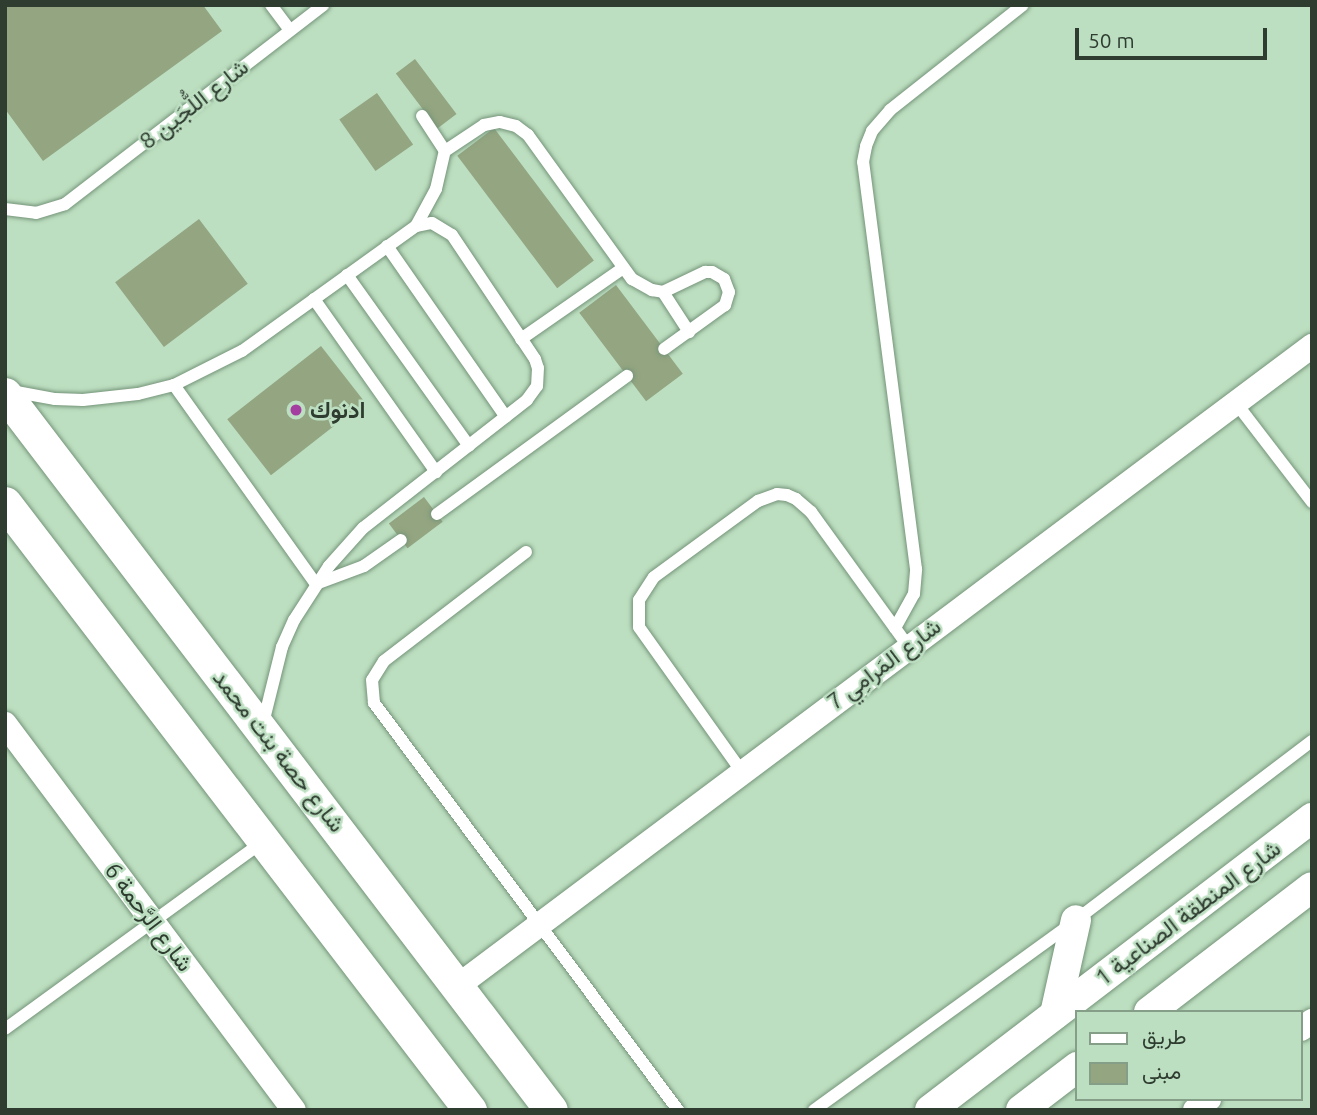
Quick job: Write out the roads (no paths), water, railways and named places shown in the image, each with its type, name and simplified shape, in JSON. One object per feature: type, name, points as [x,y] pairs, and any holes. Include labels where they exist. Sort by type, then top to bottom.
[{"type":"main road","name":"شارع حصة بنت محمد","points":[[5,391],[262,731],[459,985],[551,1110]]},
{"type":"main road","points":[[5,503],[470,1110]]},
{"type":"main road","points":[[526,1076],[569,1110]]},
{"type":"street","name":"شارع المَرامِي 7","points":[[459,985],[741,772],[902,637],[1236,403],[1312,346]]},
{"type":"street","name":"شارع الرَّحمة 6","points":[[5,724],[294,1110]]},
{"type":"street","name":"شارع المنطقة الصناعية 1","points":[[930,1110],[1312,818]]},
{"type":"street","points":[[1152,1010],[1312,887]]},
{"type":"street","points":[[1055,1014],[1076,920]]},
{"type":"street","points":[[1021,1110],[1076,1068]]},
{"type":"lane","points":[[271,5],[290,30]]},
{"type":"lane","name":"شارع اللُّجَين 8","points":[[5,209],[36,214],[65,204],[323,5]]},
{"type":"lane","points":[[902,637],[914,594],[916,569],[863,162],[866,146],[880,119],[890,110],[1023,5]]},
{"type":"lane","points":[[422,116],[445,151]]},
{"type":"lane","points":[[416,226],[436,190],[445,151],[492,122],[508,122],[522,130],[624,268],[641,286],[663,292],[705,272],[712,272],[724,279],[729,292],[725,305],[664,349]]},
{"type":"lane","points":[[5,391],[83,400],[138,394],[174,385],[242,351],[416,226],[432,223],[446,229],[538,368],[537,386],[527,400],[363,528],[316,583],[282,647],[271,684],[262,731]]},
{"type":"lane","points":[[387,246],[506,417]]},
{"type":"lane","points":[[521,339],[624,268]]},
{"type":"lane","points":[[347,275],[469,446]]},
{"type":"lane","points":[[663,292],[689,332]]},
{"type":"lane","points":[[314,299],[436,472]]},
{"type":"lane","points":[[437,514],[627,376]]},
{"type":"lane","points":[[174,385],[316,583]]},
{"type":"lane","points":[[1236,403],[1312,502]]},
{"type":"lane","points":[[741,772],[639,626],[639,600],[654,577],[758,501],[767,496],[787,495],[811,512],[902,637]]},
{"type":"lane","points":[[316,583],[364,566],[401,540]]},
{"type":"lane","points":[[526,552],[384,661],[376,670],[371,688],[374,704],[678,1110]]},
{"type":"lane","points":[[814,1110],[1076,920],[1312,741]]},
{"type":"lane","points":[[5,1030],[264,842]]},
{"type":"place","name":"ادنوك","points":[[296,410]]}]
